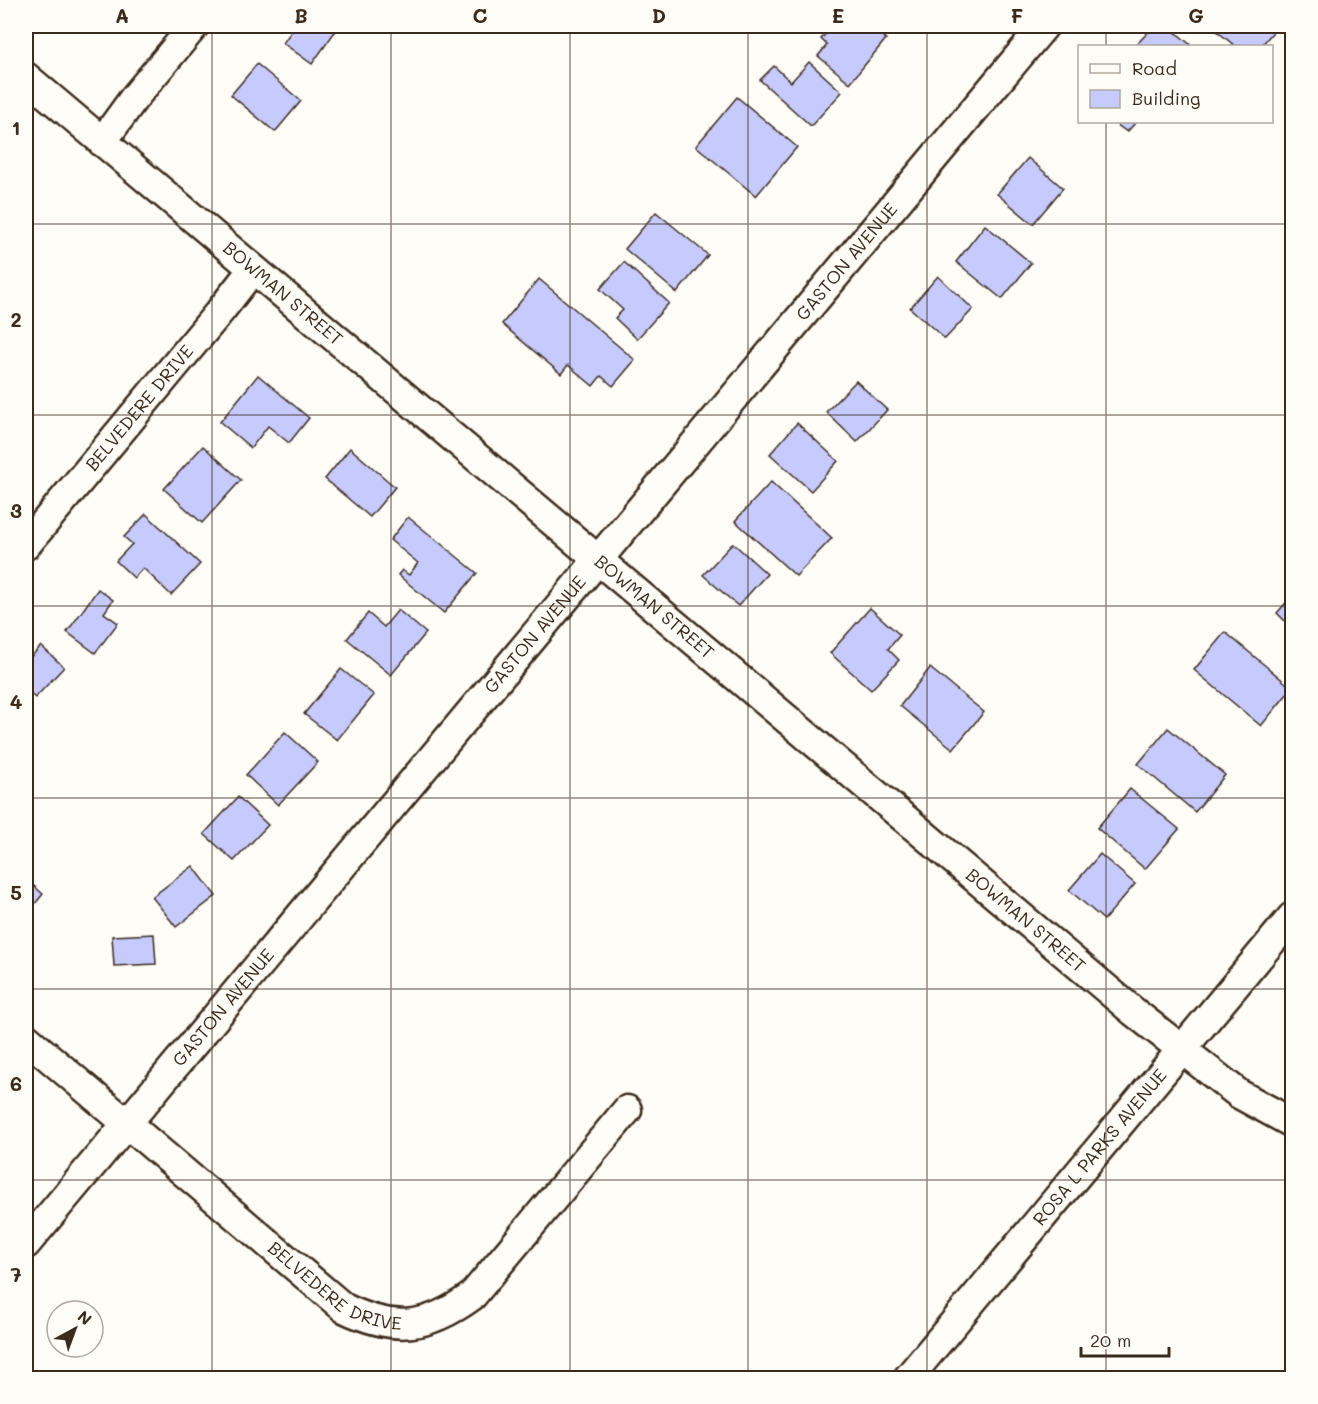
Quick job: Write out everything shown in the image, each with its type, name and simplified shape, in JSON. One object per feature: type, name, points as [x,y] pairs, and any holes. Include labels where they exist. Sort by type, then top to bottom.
[{"type":"street","points":[[102,142],[134,98],[194,26]]},
{"type":"street","name":"GASTON AVENUE","points":[[26,1244],[1044,26]]},
{"type":"street","name":"BOWMAN STREET","points":[[26,77],[1134,1012],[1239,1094],[1293,1123]]},
{"type":"street","name":"BELVEDERE DRIVE","points":[[26,545],[221,310],[253,268]]},
{"type":"street","name":"ROSA L PARKS AVENUE","points":[[908,1378],[1293,916]]},
{"type":"street","name":"BELVEDERE DRIVE","points":[[26,1038],[344,1308],[368,1320],[393,1324],[423,1322],[452,1310],[472,1296],[627,1110]]},
{"type":"building","points":[[295,26],[339,26],[312,64],[283,43]]},
{"type":"building","points":[[833,26],[869,26],[886,39],[850,83],[818,56],[827,45],[821,39]]},
{"type":"building","points":[[1154,26],[1168,26],[1191,45],[1136,45]]},
{"type":"building","points":[[1211,26],[1278,26],[1262,45],[1234,45]]},
{"type":"building","points":[[809,62],[842,92],[811,126],[760,80],[774,66],[791,82]]},
{"type":"building","points":[[257,64],[301,101],[275,132],[231,95]]},
{"type":"building","points":[[737,97],[797,147],[756,196],[696,146]]},
{"type":"building","points":[[1114,123],[1135,123],[1127,132]]},
{"type":"building","points":[[1028,158],[1063,188],[1033,224],[997,194]]},
{"type":"building","points":[[656,212],[708,255],[677,293],[625,249]]},
{"type":"building","points":[[985,225],[1031,263],[1002,299],[956,262]]},
{"type":"building","points":[[624,262],[669,303],[637,339],[615,318],[623,310],[600,289]]},
{"type":"building","points":[[938,276],[973,309],[945,339],[910,308]]},
{"type":"building","points":[[539,279],[635,360],[613,386],[601,376],[593,386],[568,365],[561,374],[502,324]]},
{"type":"building","points":[[258,375],[309,418],[289,443],[268,426],[251,448],[220,422]]},
{"type":"building","points":[[856,381],[887,410],[857,442],[826,412]]},
{"type":"building","points":[[797,423],[838,461],[811,491],[770,454]]},
{"type":"building","points":[[203,446],[241,480],[202,523],[164,489]]},
{"type":"building","points":[[350,448],[395,487],[370,517],[325,479]]},
{"type":"building","points":[[771,482],[832,538],[796,576],[735,521]]},
{"type":"building","points":[[146,514],[200,564],[171,595],[143,568],[134,578],[116,561],[132,544],[124,537]]},
{"type":"building","points":[[408,517],[477,573],[444,613],[398,575],[402,570],[409,575],[418,563],[390,540]]},
{"type":"building","points":[[733,543],[767,574],[738,606],[703,575]]},
{"type":"building","points":[[98,589],[113,600],[104,613],[118,623],[95,653],[67,632]]},
{"type":"building","points":[[1292,596],[1292,628],[1277,613]]},
{"type":"building","points":[[870,608],[900,635],[888,649],[899,660],[871,690],[830,653]]},
{"type":"building","points":[[398,610],[426,633],[391,675],[347,639],[368,613],[384,627]]},
{"type":"building","points":[[1225,632],[1292,688],[1261,726],[1194,670]]},
{"type":"building","points":[[41,646],[64,667],[35,698],[26,689],[26,662]]},
{"type":"building","points":[[930,668],[984,712],[953,749],[900,706]]},
{"type":"building","points":[[341,669],[374,695],[337,740],[304,714]]},
{"type":"building","points":[[1168,728],[1225,775],[1195,812],[1138,764]]},
{"type":"building","points":[[285,732],[318,762],[278,805],[246,775]]},
{"type":"building","points":[[1130,789],[1179,829],[1145,869],[1097,828]]},
{"type":"building","points":[[238,797],[268,825],[234,861],[204,834]]},
{"type":"building","points":[[1100,854],[1135,884],[1104,920],[1069,890]]},
{"type":"building","points":[[193,866],[216,896],[176,927],[152,897]]},
{"type":"building","points":[[26,879],[43,894],[26,915]]},
{"type":"building","points":[[154,934],[156,964],[114,966],[112,936]]}]
